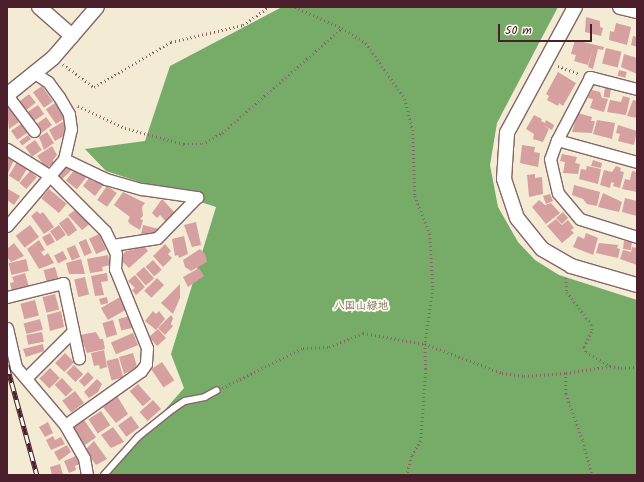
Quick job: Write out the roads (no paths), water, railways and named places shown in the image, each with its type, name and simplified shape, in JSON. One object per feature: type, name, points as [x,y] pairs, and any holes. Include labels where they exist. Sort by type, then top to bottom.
[{"type":"street","points":[[39,7],[72,36]]},
{"type":"street","points":[[34,130],[7,95],[36,74],[97,7]]},
{"type":"street","points":[[575,7],[507,132],[504,179],[518,218],[542,249],[571,266],[637,285]]},
{"type":"street","points":[[620,7],[637,12]]},
{"type":"street","points":[[7,226],[64,159],[71,129],[69,114],[59,97],[48,82],[36,74]]},
{"type":"street","points":[[637,89],[590,77],[556,140],[550,159],[558,193],[580,218],[637,237]]},
{"type":"street","points":[[556,140],[637,162]]},
{"type":"street","points":[[7,149],[49,176],[94,219],[112,245],[116,254],[115,269],[147,348],[146,364],[141,371],[65,425]]},
{"type":"street","points":[[64,159],[106,179],[142,189],[197,197],[157,238],[112,245]]},
{"type":"street","points":[[7,297],[63,283],[78,358]]},
{"type":"street","points":[[7,328],[16,367],[65,425],[84,458],[87,475]]},
{"type":"street","points":[[26,378],[73,331]]},
{"type":"lane","points":[[104,475],[138,437],[172,409],[185,401],[216,391]]},
{"type":"railway","points":[[7,365],[37,475]]},
{"type":"park label","name":"八国山緑地","points":[[361,306]]}]
